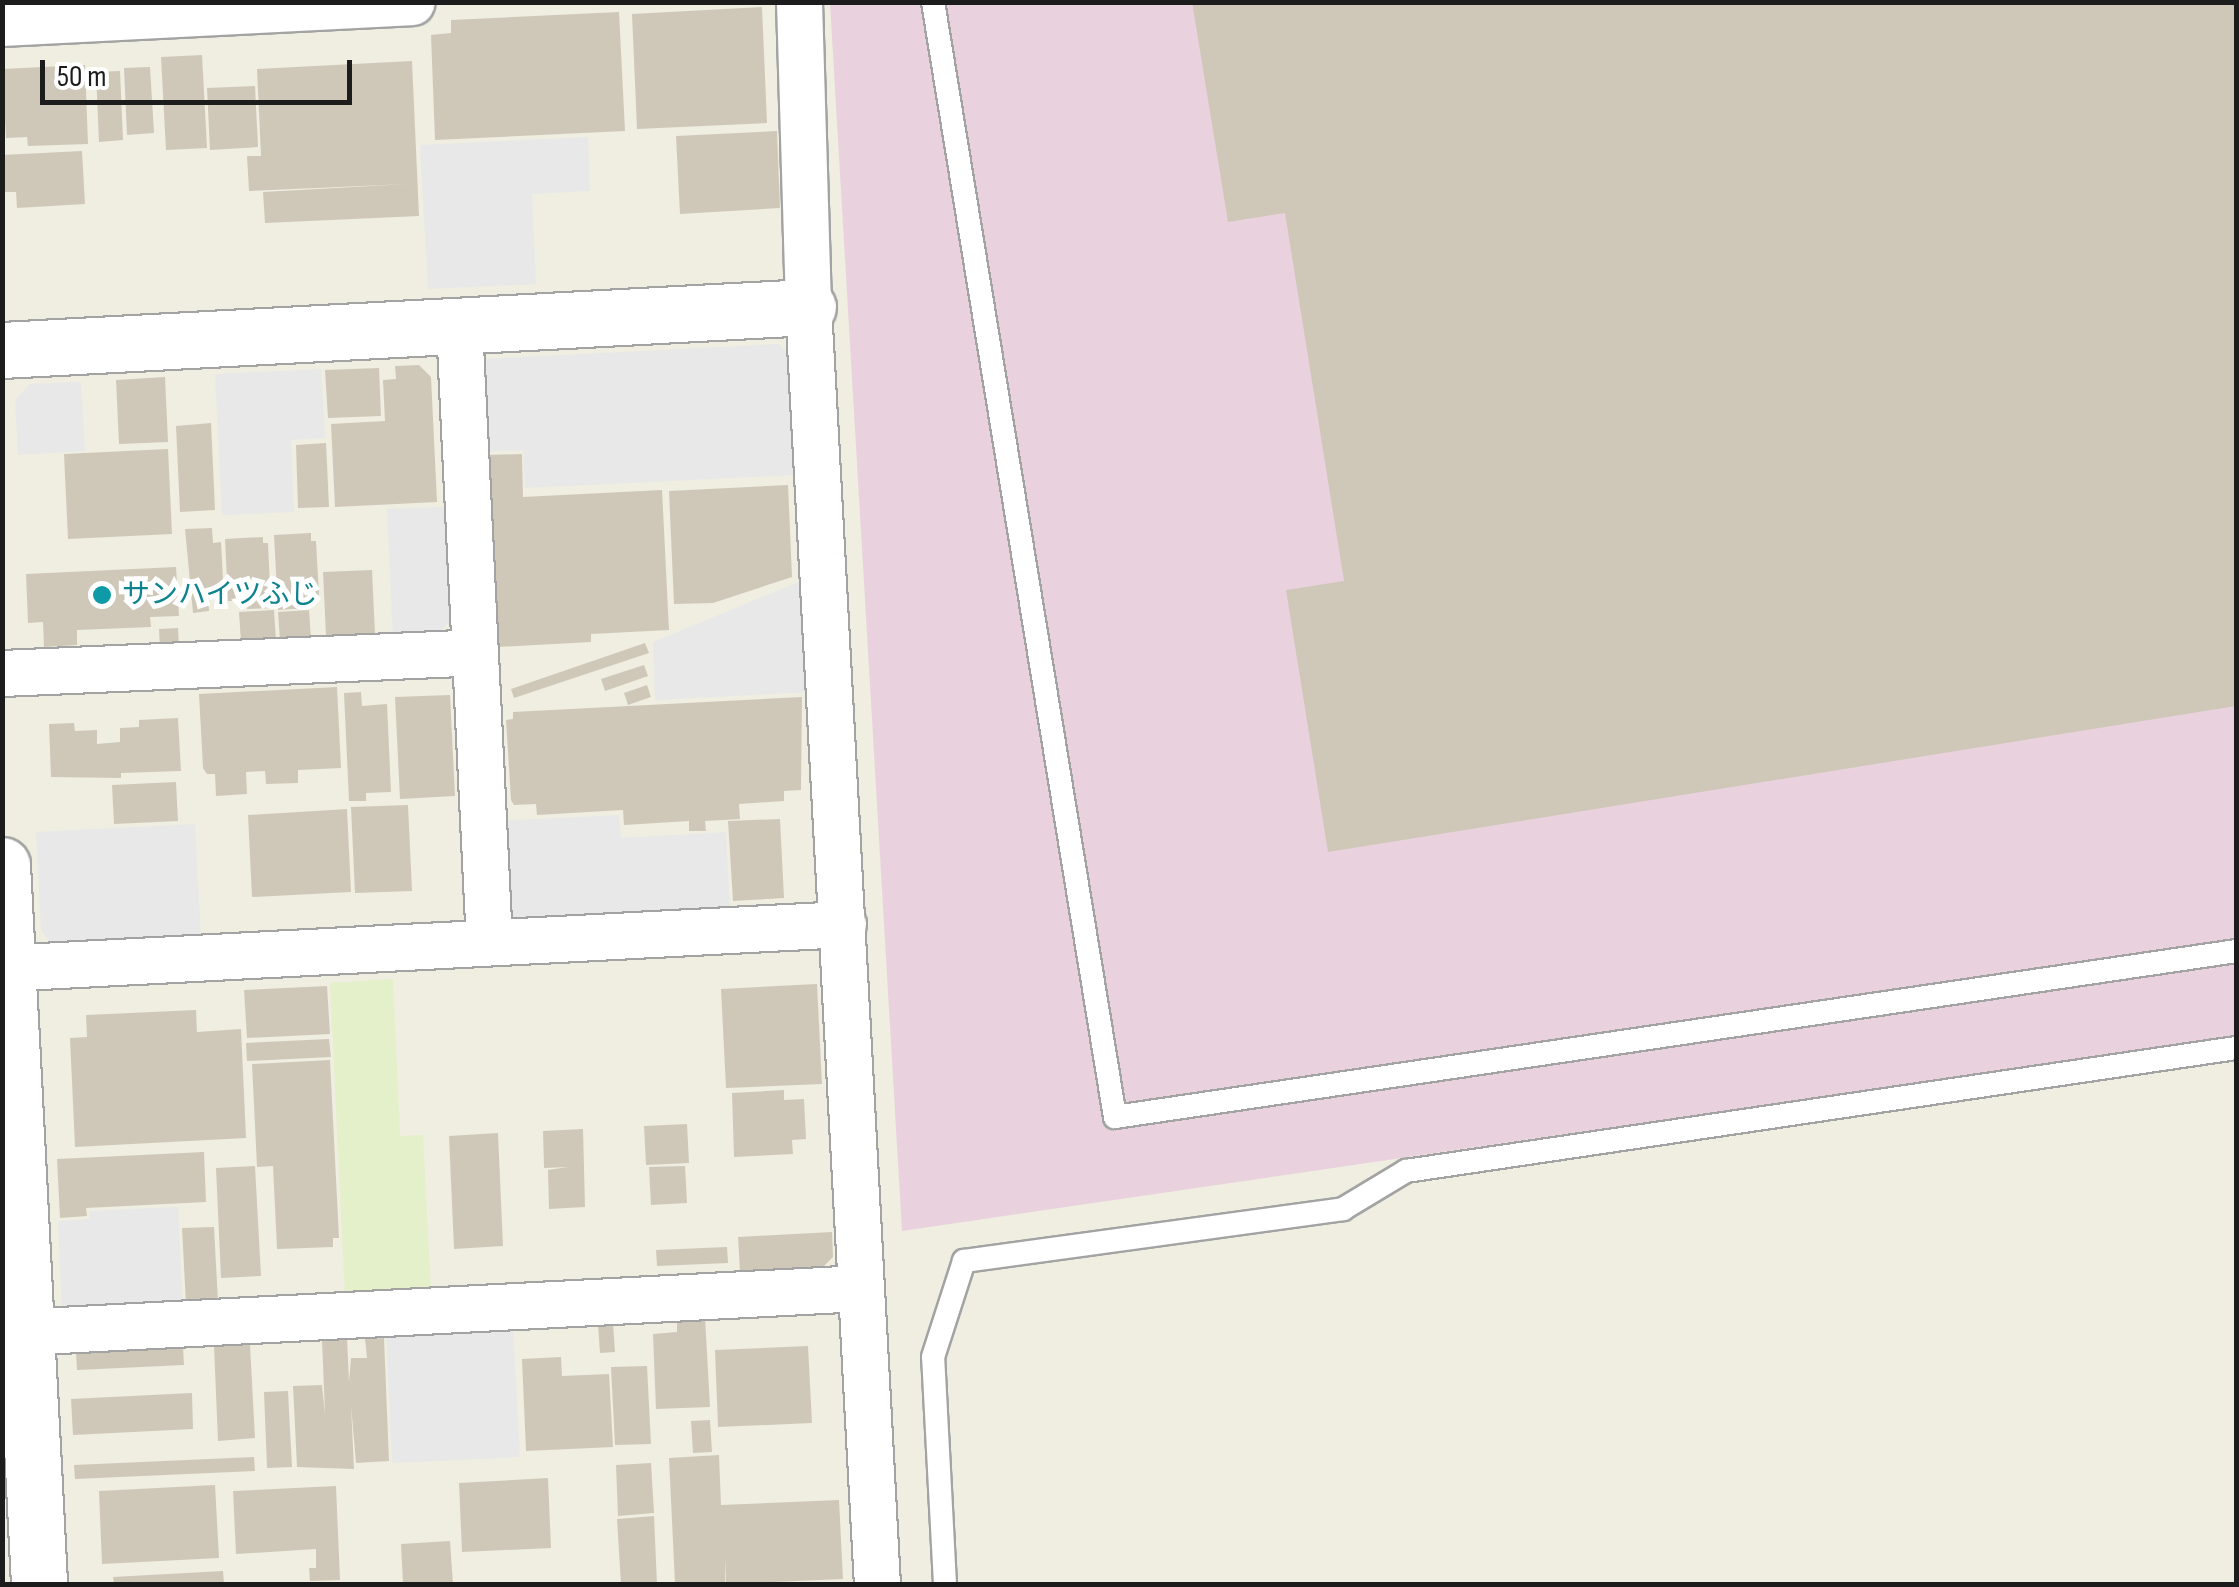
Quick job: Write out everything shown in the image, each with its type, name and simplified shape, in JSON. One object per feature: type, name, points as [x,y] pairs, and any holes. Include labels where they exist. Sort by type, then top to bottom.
[{"type":"street","points":[[2,24],[410,2]]},
{"type":"street","points":[[799,2],[808,307],[878,1584]]},
{"type":"street","points":[[2,350],[808,307]]},
{"type":"street","points":[[459,325],[489,942]]},
{"type":"street","points":[[2,673],[475,652]]},
{"type":"street","points":[[2,864],[15,1332],[40,1584]]},
{"type":"street","points":[[5,968],[843,924]]},
{"type":"street","points":[[15,1332],[860,1288]]},
{"type":"lane","points":[[933,2],[1115,1117],[2236,950]]},
{"type":"lane","points":[[946,1584],[933,1358],[964,1261],[1343,1209],[1406,1171],[2236,1048]]},
{"type":"shaded area","points":[[830,3],[2236,3],[2236,1036],[902,1231]]},
{"type":"shaded area","points":[[588,137],[590,191],[532,194],[536,284],[428,289],[420,145]]},
{"type":"shaded area","points":[[779,344],[788,354],[794,475],[525,488],[523,450],[480,452],[476,365],[484,359]]},
{"type":"shaded area","points":[[321,369],[325,438],[291,440],[294,512],[222,515],[215,374]]},
{"type":"shaded area","points":[[81,382],[85,451],[18,455],[15,400],[30,384]]},
{"type":"shaded area","points":[[445,507],[451,620],[434,638],[393,640],[387,509]]},
{"type":"shaded area","points":[[806,579],[812,692],[655,700],[653,642]]},
{"type":"shaded area","points":[[619,815],[621,838],[726,832],[730,913],[520,923],[504,908],[499,821]]},
{"type":"shaded area","points":[[195,824],[201,940],[56,948],[41,931],[36,832]]},
{"type":"shaded area","points":[[178,1207],[183,1308],[62,1314],[58,1221],[89,1219],[89,1211]]},
{"type":"shaded area","points":[[513,1326],[520,1457],[392,1463],[386,1333]]},
{"type":"green space","points":[[393,979],[400,1136],[423,1135],[431,1293],[345,1297],[330,983]]},
{"type":"building","points":[[1192,2],[2236,2],[2236,706],[1328,852],[1286,590],[1344,581],[1285,213],[1228,222]]},
{"type":"building","points":[[762,7],[767,123],[637,129],[632,14]]},
{"type":"building","points":[[619,12],[625,131],[435,140],[431,35],[451,33],[451,20]]},
{"type":"building","points":[[202,55],[207,148],[166,150],[161,57]]},
{"type":"building","points":[[412,61],[419,216],[265,223],[263,192],[408,184],[249,191],[247,156],[261,156],[257,69]]},
{"type":"building","points":[[85,65],[88,144],[28,146],[27,137],[6,138],[2,69]]},
{"type":"building","points":[[150,67],[154,133],[127,135],[124,68]]},
{"type":"building","points":[[120,71],[123,140],[99,142],[96,72]]},
{"type":"building","points":[[255,86],[258,147],[210,150],[207,88]]},
{"type":"building","points":[[777,131],[780,208],[680,214],[676,136]]},
{"type":"building","points":[[82,151],[85,204],[17,208],[16,192],[5,192],[2,155]]},
{"type":"building","points":[[419,365],[431,377],[437,502],[335,507],[331,424],[385,421],[383,380],[396,379],[395,366]]},
{"type":"building","points":[[379,368],[381,416],[328,418],[325,370]]},
{"type":"building","points":[[165,377],[168,442],[119,444],[116,380]]},
{"type":"building","points":[[211,423],[215,510],[180,512],[176,426]]},
{"type":"building","points":[[326,443],[329,507],[298,508],[296,445]]},
{"type":"building","points":[[168,449],[172,534],[68,539],[64,454]]},
{"type":"building","points":[[522,454],[523,497],[662,490],[669,630],[591,634],[591,642],[497,647],[485,455]]},
{"type":"building","points":[[788,485],[792,577],[713,603],[674,604],[669,491]]},
{"type":"building","points":[[212,528],[213,543],[221,542],[224,598],[208,599],[209,611],[193,613],[185,529]]},
{"type":"building","points":[[311,533],[311,541],[316,541],[319,595],[308,596],[308,608],[278,610],[274,535]]},
{"type":"building","points":[[263,537],[263,543],[268,543],[271,608],[247,609],[246,601],[228,601],[225,539]]},
{"type":"building","name":"サンハイツふじ","points":[[176,567],[179,616],[150,617],[151,627],[77,630],[77,645],[44,647],[43,622],[28,623],[26,574]]},
{"type":"building","points":[[372,570],[375,634],[326,636],[323,572]]},
{"type":"building","points":[[274,610],[276,641],[241,642],[239,612]]},
{"type":"building","points":[[309,610],[311,639],[280,641],[278,612]]},
{"type":"building","points":[[178,628],[179,649],[160,649],[159,629]]},
{"type":"building","points":[[645,643],[649,653],[514,698],[511,689]]},
{"type":"building","points":[[644,665],[648,676],[605,691],[601,679]]},
{"type":"building","points":[[647,685],[651,697],[628,705],[624,693]]},
{"type":"building","points":[[337,687],[341,768],[298,770],[298,783],[266,784],[265,771],[246,772],[247,794],[216,796],[215,774],[207,774],[203,768],[199,694]]},
{"type":"building","points":[[361,692],[362,706],[387,704],[391,792],[366,793],[366,801],[349,801],[344,693]]},
{"type":"building","points":[[450,695],[455,796],[400,799],[395,697]]},
{"type":"building","points":[[802,697],[801,790],[784,791],[784,801],[739,804],[740,819],[705,821],[706,831],[689,831],[689,821],[624,825],[623,810],[537,815],[536,804],[514,805],[511,800],[506,720],[513,719],[513,712]]},
{"type":"building","points":[[178,718],[181,771],[121,773],[121,778],[51,777],[49,724],[74,723],[75,731],[97,730],[97,744],[120,742],[120,728],[139,727],[139,720]]},
{"type":"building","points":[[176,782],[178,821],[114,824],[112,785]]},
{"type":"building","points":[[408,805],[412,891],[355,893],[351,807]]},
{"type":"building","points":[[347,809],[351,892],[252,897],[248,815]]},
{"type":"building","points":[[780,819],[784,898],[733,901],[728,821]]},
{"type":"building","points":[[817,984],[822,1084],[726,1088],[721,989]]},
{"type":"building","points":[[327,986],[330,1034],[247,1038],[244,990]]},
{"type":"building","points":[[196,1010],[197,1032],[241,1029],[246,1138],[75,1147],[70,1038],[87,1037],[86,1015]]},
{"type":"building","points":[[329,1039],[331,1057],[247,1061],[246,1043]]},
{"type":"building","points":[[330,1060],[339,1238],[333,1238],[333,1247],[277,1249],[273,1166],[257,1167],[252,1064]]},
{"type":"building","points":[[784,1090],[784,1100],[804,1099],[806,1139],[792,1140],[793,1154],[734,1157],[732,1093]]},
{"type":"building","points":[[687,1124],[689,1163],[646,1165],[644,1126]]},
{"type":"building","points":[[583,1129],[585,1207],[549,1209],[548,1170],[568,1167],[544,1168],[543,1131]]},
{"type":"building","points":[[498,1133],[503,1246],[454,1249],[449,1136]]},
{"type":"building","points":[[204,1152],[206,1202],[86,1208],[87,1216],[60,1218],[57,1159]]},
{"type":"building","points":[[255,1166],[261,1276],[221,1278],[216,1168]]},
{"type":"building","points":[[685,1166],[687,1203],[651,1205],[649,1167]]},
{"type":"building","points":[[214,1227],[218,1302],[186,1304],[182,1228]]},
{"type":"building","points":[[832,1232],[833,1257],[822,1268],[740,1272],[738,1237]]},
{"type":"building","points":[[727,1247],[728,1263],[657,1266],[656,1250]]},
{"type":"building","points":[[705,1317],[710,1407],[656,1409],[653,1334],[677,1332],[677,1319]]},
{"type":"building","points":[[613,1323],[615,1352],[600,1353],[598,1324]]},
{"type":"building","points":[[347,1338],[349,1382],[351,1358],[367,1358],[365,1339],[384,1338],[389,1461],[356,1463],[351,1405],[354,1469],[297,1467],[293,1386],[322,1385],[325,1415],[322,1339]]},
{"type":"building","points":[[250,1345],[255,1438],[218,1441],[214,1346]]},
{"type":"building","points":[[808,1346],[812,1423],[718,1427],[715,1350]]},
{"type":"building","points":[[183,1348],[184,1365],[77,1370],[76,1353]]},
{"type":"building","points":[[561,1357],[562,1376],[609,1374],[613,1447],[526,1451],[522,1359]]},
{"type":"building","points":[[647,1366],[651,1444],[615,1445],[611,1367]]},
{"type":"building","points":[[288,1391],[292,1467],[267,1468],[264,1392]]},
{"type":"building","points":[[192,1393],[193,1429],[73,1435],[71,1399]]},
{"type":"building","points":[[710,1420],[712,1452],[693,1453],[691,1421]]},
{"type":"building","points":[[719,1455],[721,1505],[839,1500],[843,1579],[726,1584],[725,1557],[725,1584],[675,1584],[669,1458]]},
{"type":"building","points":[[254,1457],[255,1471],[75,1479],[74,1465]]},
{"type":"building","points":[[651,1463],[654,1513],[618,1516],[616,1465]]},
{"type":"building","points":[[548,1478],[551,1548],[462,1552],[459,1483]]},
{"type":"building","points":[[215,1485],[219,1558],[102,1564],[99,1491]]},
{"type":"building","points":[[336,1486],[340,1580],[310,1581],[309,1568],[316,1568],[316,1549],[236,1554],[233,1491]]},
{"type":"building","points":[[654,1516],[657,1584],[621,1584],[617,1519]]},
{"type":"building","points":[[450,1541],[453,1584],[403,1584],[401,1544]]},
{"type":"building","points":[[223,1571],[224,1584],[114,1584],[113,1577]]},
{"type":"place","name":"サンハイツふじ","points":[[102,595]]}]
